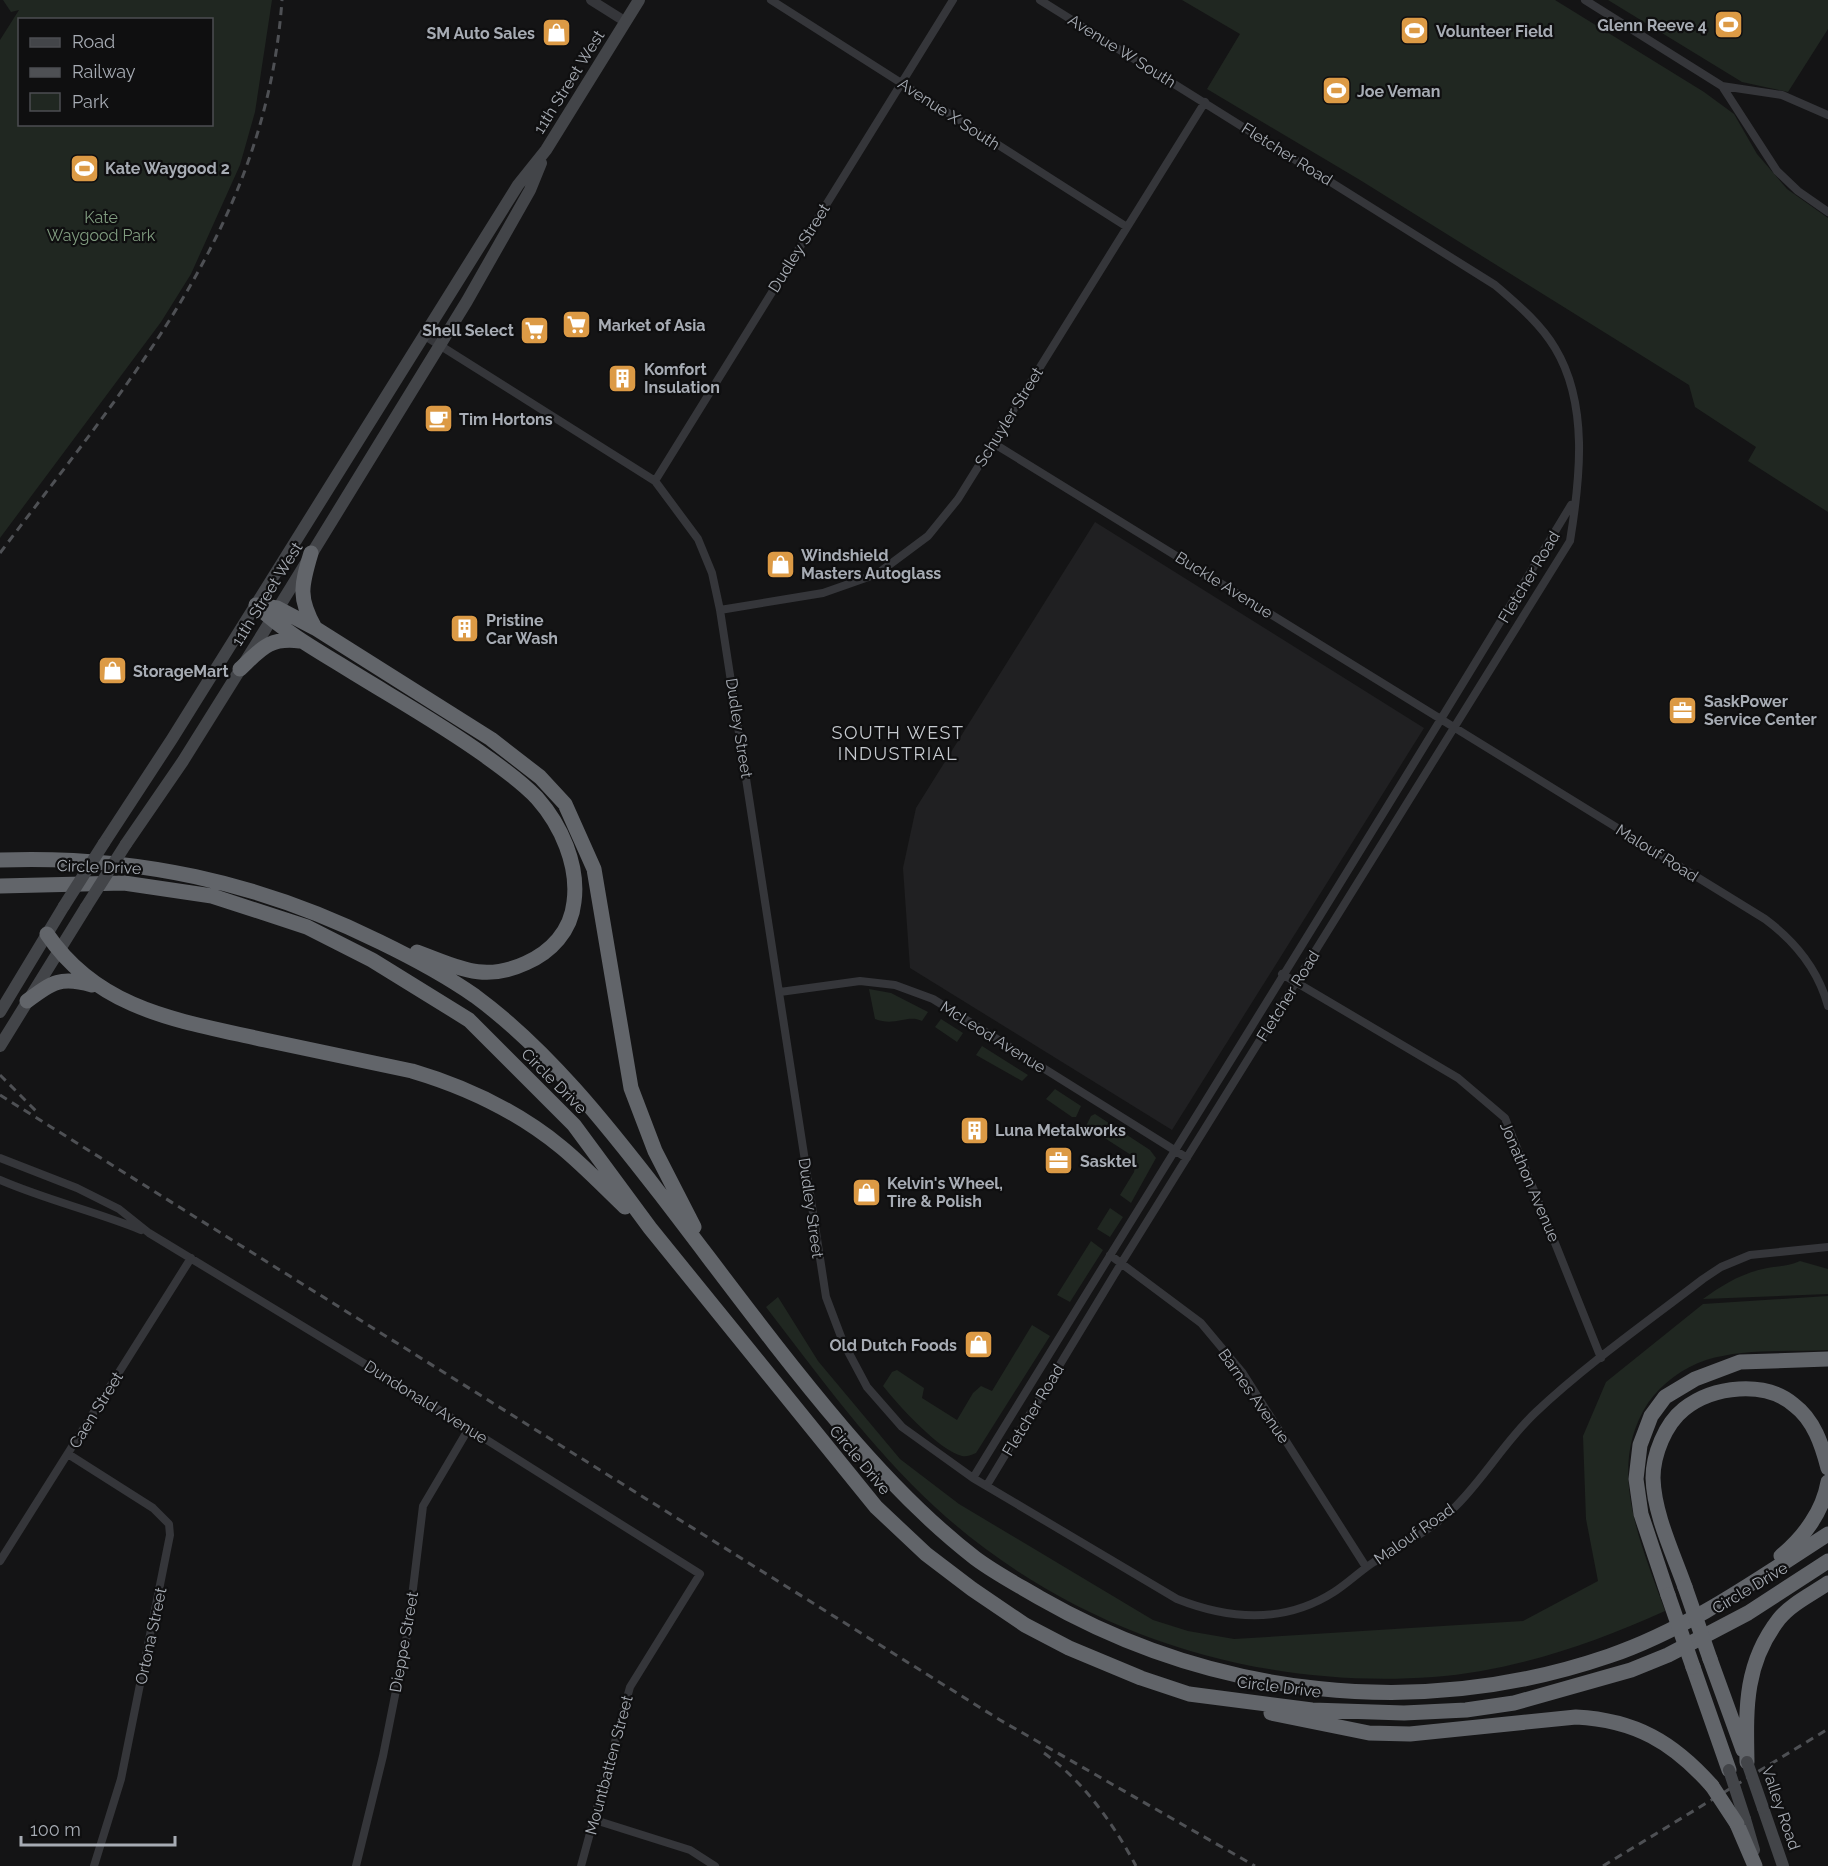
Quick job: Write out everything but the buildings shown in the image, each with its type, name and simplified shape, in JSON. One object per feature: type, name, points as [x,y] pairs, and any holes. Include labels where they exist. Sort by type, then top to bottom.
[{"type":"highway","points":[[311,553],[302,592],[306,612],[315,628]]},
{"type":"highway","points":[[256,605],[274,614],[315,628],[491,739],[540,777],[565,804],[594,869],[631,1088],[655,1151],[714,1264]]},
{"type":"highway","points":[[274,614],[303,642],[468,744],[521,783],[549,815],[559,831],[573,867],[575,896],[573,913],[556,943],[544,954],[507,971],[478,974],[460,969],[353,928]]},
{"type":"highway","points":[[240,669],[271,642],[284,639],[303,642]]},
{"type":"highway","name":"Circle Drive","points":[[0,860],[48,858],[156,868],[290,902],[353,928],[414,958],[472,994],[517,1031],[612,1132],[842,1427],[932,1524],[980,1563],[1073,1617],[1153,1650],[1270,1684],[1370,1694],[1445,1692],[1501,1685],[1609,1656],[1669,1631],[1732,1596],[1828,1534]]},
{"type":"highway","name":"Circle Drive","points":[[0,886],[124,883],[212,896],[307,927],[372,960],[469,1020],[574,1125],[650,1228],[876,1507],[926,1554],[972,1589],[1043,1634],[1109,1666],[1189,1694],[1312,1710],[1404,1713],[1466,1710],[1514,1703],[1631,1670],[1668,1655],[1748,1612],[1828,1561]]},
{"type":"highway","points":[[47,934],[58,950],[98,987]]},
{"type":"highway","points":[[27,1001],[51,983],[73,979],[98,987],[143,1011],[163,1017],[412,1071],[448,1082],[518,1116],[560,1146],[650,1228]]},
{"type":"highway","points":[[1729,1770],[1641,1514],[1636,1479],[1640,1445],[1651,1416],[1665,1397],[1695,1379],[1740,1362],[1828,1359]]},
{"type":"highway","points":[[1747,1762],[1655,1497],[1653,1477],[1656,1454],[1668,1428],[1683,1409],[1709,1395],[1726,1391],[1768,1390],[1794,1404],[1808,1420],[1822,1444],[1828,1468]]},
{"type":"highway","points":[[1732,1596],[1801,1537],[1825,1498],[1828,1482]]},
{"type":"highway","points":[[1747,1762],[1746,1700],[1753,1671],[1766,1640],[1780,1618],[1828,1583]]},
{"type":"highway","points":[[1189,1694],[1325,1726],[1370,1733],[1410,1734],[1576,1717],[1598,1718],[1630,1725],[1649,1734],[1683,1756],[1712,1785],[1741,1822],[1757,1866]]},
{"type":"main road","name":"11th Street West","points":[[0,1012],[64,906],[256,605],[518,184],[546,150],[639,0]]},
{"type":"main road","name":"11th Street West","points":[[0,1046],[58,950],[240,669],[440,346],[530,190],[546,150]]},
{"type":"main road","name":"Valley Road","points":[[1747,1762],[1783,1866]]},
{"type":"main road","points":[[1729,1770],[1741,1822]]},
{"type":"street","points":[[591,0],[626,22]]},
{"type":"street","name":"Avenue X South","points":[[771,0],[1127,227]]},
{"type":"street","name":"Dudley Street","points":[[953,0],[655,481],[698,539],[712,573],[720,610],[780,992],[820,1271],[826,1297],[839,1331],[867,1387],[884,1409],[916,1439],[987,1485]]},
{"type":"street","name":"Avenue W South","points":[[1040,0],[1205,102]]},
{"type":"street","points":[[1585,0],[1722,86],[1782,95],[1828,115]]},
{"type":"street","points":[[1722,86],[1776,171],[1798,191],[1828,212]]},
{"type":"street","name":"Schuyler Street","points":[[720,610],[823,593],[877,574],[928,536],[958,499],[1205,102]]},
{"type":"street","name":"Fletcher Road","points":[[987,1485],[1186,1158],[1570,541],[1578,475],[1579,427],[1572,388],[1556,348],[1529,315],[1495,285],[1205,102]]},
{"type":"street","points":[[424,336],[655,481]]},
{"type":"street","name":"Buckle Avenue","points":[[993,443],[1455,729]]},
{"type":"street","name":"Fletcher Road","points":[[973,1478],[1282,974],[1443,721],[1573,502]]},
{"type":"street","name":"Malouf Road","points":[[1455,729],[1786,935],[1806,958],[1828,1006]]},
{"type":"street","name":"Jonathon Avenue","points":[[1282,974],[1458,1078],[1505,1118],[1602,1358]]},
{"type":"street","name":"McLeod Avenue","points":[[780,992],[860,981],[895,985],[933,999],[1186,1158]]},
{"type":"street","name":"Dundonald Avenue","points":[[2,1158],[77,1188],[120,1209],[149,1233]]},
{"type":"street","name":"Dundonald Avenue","points":[[0,1180],[33,1194],[108,1216],[149,1233],[468,1428],[700,1574]]},
{"type":"street","name":"Malouf Road","points":[[987,1485],[1177,1599],[1221,1614],[1253,1616],[1287,1611],[1333,1593],[1366,1567],[1429,1528],[1455,1507],[1536,1412],[1703,1279],[1736,1260],[1765,1252],[1828,1247]]},
{"type":"street","name":"Barnes Avenue","points":[[1110,1255],[1201,1323],[1242,1372],[1366,1567]]},
{"type":"street","name":"Caen Street","points":[[0,1561],[191,1258]]},
{"type":"street","name":"Dieppe Street","points":[[356,1866],[383,1756],[408,1630],[423,1506],[468,1428]]},
{"type":"street","name":"Ortona Street","points":[[68,1454],[153,1508],[169,1524],[170,1535],[121,1779],[94,1866]]},
{"type":"street","name":"Mountbatten Street","points":[[582,1866],[630,1687],[700,1574]]},
{"type":"street","points":[[595,1820],[690,1850],[715,1866]]},
{"type":"shaded area","points":[[1095,522],[1424,728],[1172,1130],[910,968],[903,868],[916,808]]},
{"type":"green space","name":"Kate Waygood Park","points":[[3,0],[272,0],[255,112],[240,165],[191,274],[161,322],[0,538],[0,40],[19,10],[11,12]]},
{"type":"green space","points":[[1182,0],[1555,0],[1704,92],[1734,114],[1757,154],[1787,189],[1828,218],[1828,512],[1748,461],[1756,447],[1695,407],[1689,385],[1360,180],[1207,89],[1240,34]]},
{"type":"green space","points":[[1608,0],[1828,0],[1828,29],[1788,92],[1742,82]]},
{"type":"green space","points":[[869,989],[891,993],[928,1012],[922,1021],[911,1019],[889,1022],[875,1019]]},
{"type":"green space","points":[[941,1019],[963,1033],[957,1042],[935,1027]]},
{"type":"green space","points":[[982,1046],[1028,1075],[1022,1081],[976,1055]]},
{"type":"green space","points":[[1055,1089],[1081,1106],[1076,1117],[1072,1117],[1046,1099]]},
{"type":"green space","points":[[1095,1114],[1150,1150],[1156,1158],[1131,1203],[1120,1195],[1134,1172],[1136,1162],[1131,1155],[1086,1126],[1091,1116]]},
{"type":"green space","points":[[1110,1208],[1123,1217],[1110,1237],[1097,1229]]},
{"type":"green space","points":[[1091,1241],[1103,1250],[1070,1302],[1057,1295]]},
{"type":"green space","points":[[1800,1261],[1828,1269],[1828,1294],[1703,1299],[1746,1274]]},
{"type":"green space","points":[[1828,1296],[1828,1350],[1751,1352],[1706,1360],[1689,1367],[1660,1389],[1648,1403],[1635,1428],[1629,1454],[1628,1480],[1632,1507],[1638,1534],[1665,1611],[1581,1645],[1493,1669],[1433,1677],[1365,1679],[1298,1673],[1231,1662],[1167,1643],[1104,1619],[1044,1588],[988,1550],[935,1507],[889,1461],[846,1411],[766,1307],[778,1297],[818,1361],[900,1459],[959,1504],[1153,1620],[1188,1631],[1234,1639],[1523,1621],[1598,1581],[1586,1519],[1583,1436],[1606,1382],[1703,1304]]},
{"type":"green space","points":[[1032,1325],[1050,1336],[976,1453],[962,1456],[942,1446],[883,1386],[892,1372],[897,1370],[924,1388],[922,1398],[957,1420],[973,1393],[981,1386],[992,1391]]},
{"type":"railway","points":[[0,553],[97,426],[142,362],[184,297],[220,229],[249,158],[271,82],[282,0]]},
{"type":"railway","points":[[0,1075],[36,1111]]},
{"type":"railway","points":[[0,1095],[1000,1720],[1255,1866]]},
{"type":"railway","points":[[1603,1866],[1828,1729]]},
{"type":"railway","points":[[1044,1753],[1085,1790],[1118,1834],[1136,1866]]},
{"type":"place","name":"Glenn Reeve 4","points":[[1728,25]]},
{"type":"place","name":"Volunteer Field","points":[[1415,31]]},
{"type":"place","name":"SM Auto Sales","points":[[556,33]]},
{"type":"place","name":"Joe Veman","points":[[1336,91]]},
{"type":"place","name":"Kate Waygood 2","points":[[84,168]]},
{"type":"place","name":"Market of Asia","points":[[577,325]]},
{"type":"place","name":"Shell Select","points":[[535,330]]},
{"type":"place","name":"Komfort Insulation","points":[[623,378]]},
{"type":"place","name":"Tim Hortons","points":[[438,419]]},
{"type":"place","name":"Windshield Masters Autoglass","points":[[780,564]]},
{"type":"place","name":"Pristine Car Wash","points":[[465,629]]},
{"type":"place","name":"StorageMart","points":[[112,671]]},
{"type":"place","name":"SaskPower Service Center","points":[[1683,710]]},
{"type":"place","name":"Luna Metalworks","points":[[974,1130]]},
{"type":"place","name":"Sasktel","points":[[1059,1161]]},
{"type":"place","name":"Kelvin's Wheel, Tire & Polish","points":[[866,1192]]},
{"type":"place","name":"Old Dutch Foods","points":[[978,1345]]},
{"type":"district","name":"SOUTH WEST INDUSTRIAL","points":[[898,742]]}]
